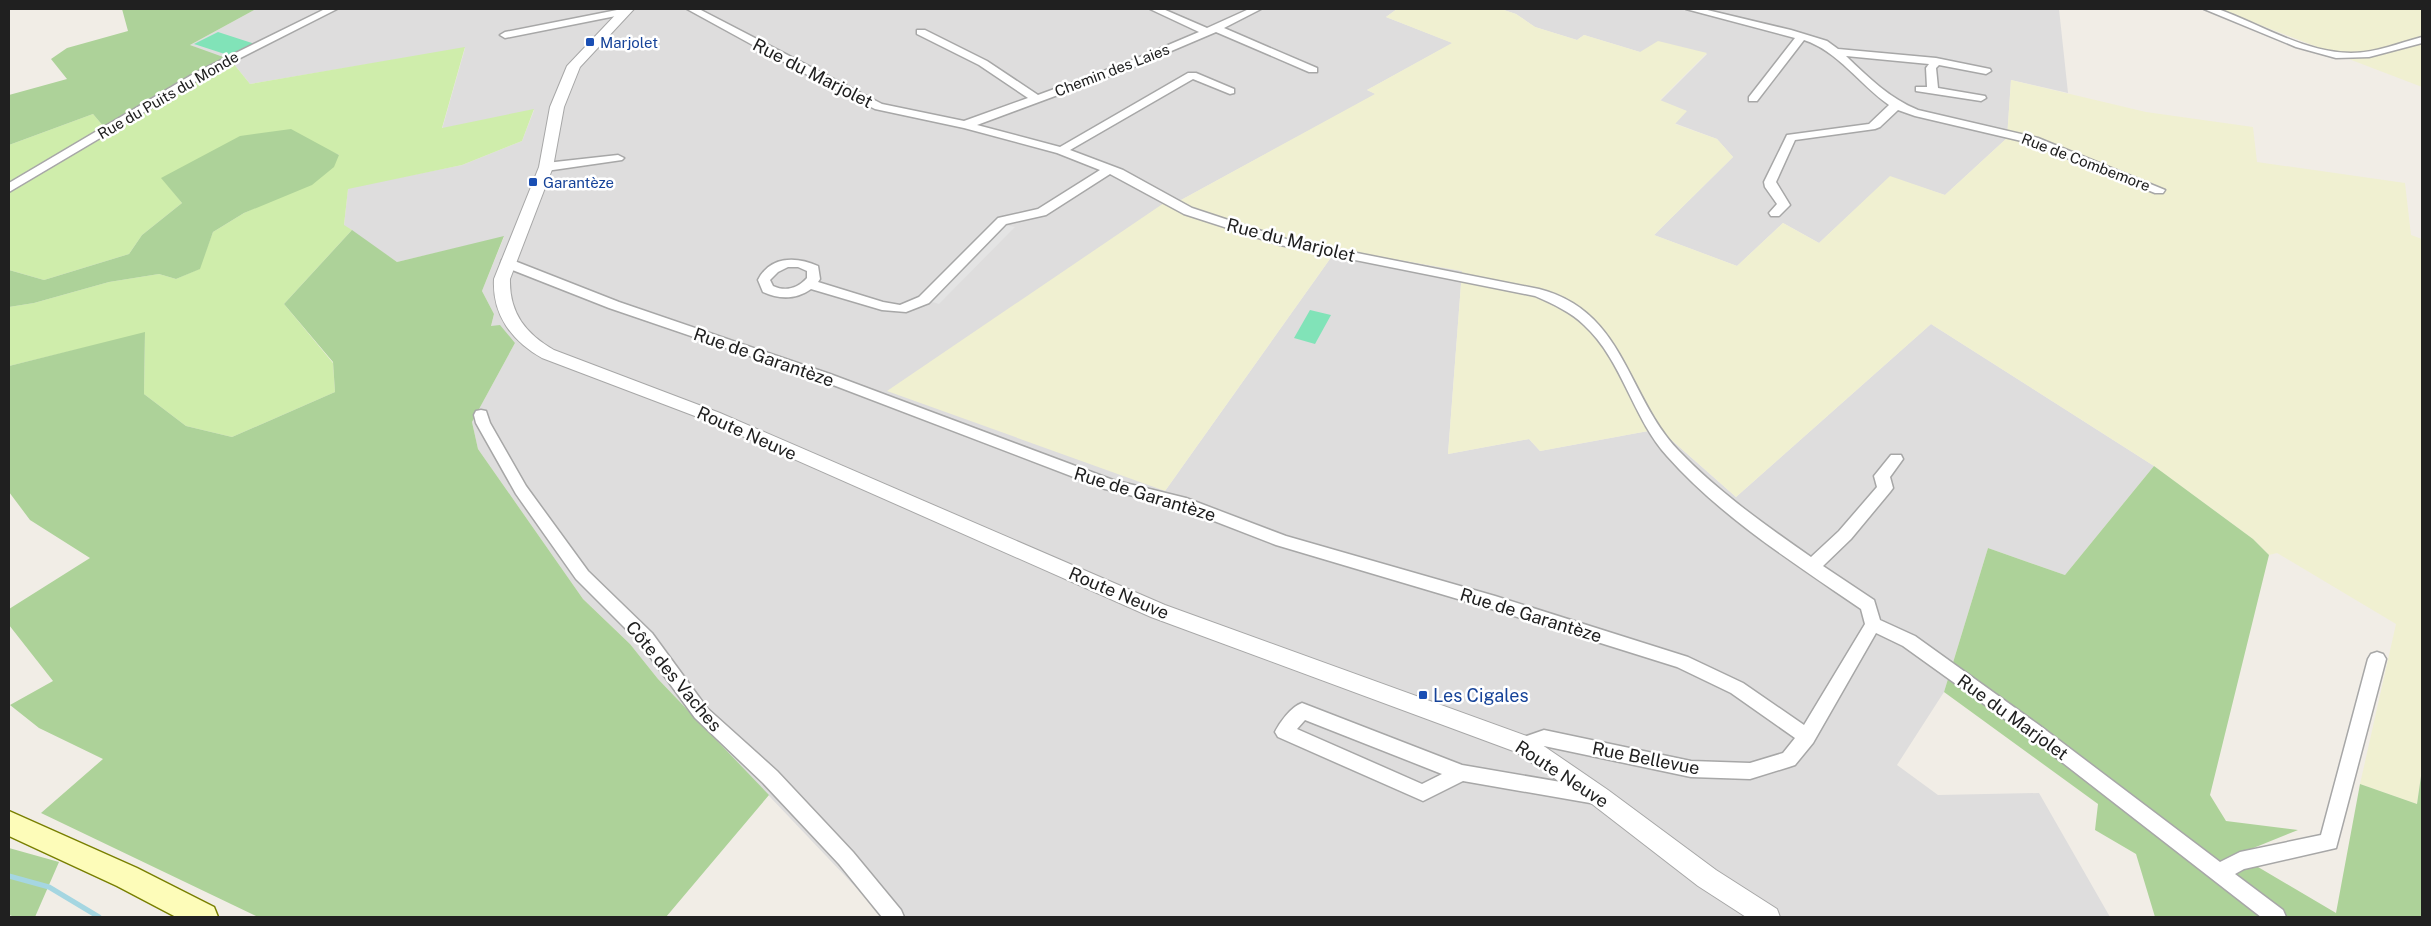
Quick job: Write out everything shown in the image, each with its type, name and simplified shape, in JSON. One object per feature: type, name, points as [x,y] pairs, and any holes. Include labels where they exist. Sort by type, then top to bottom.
[{"type":"main road","points":[[9,823],[126,876],[204,917]]},
{"type":"street","name":"Rue du Puits du Monde","points":[[9,188],[199,75],[332,9]]},
{"type":"street","name":"Rue du Marjolet","points":[[692,9],[828,82],[874,104],[965,125],[1061,151],[1108,169],[1188,211],[1234,228],[1284,242],[1539,293],[1572,309],[1595,328],[1612,351],[1647,420],[1672,453],[1746,520],[1868,605],[1873,624],[1909,641],[2034,730],[2276,917]]},
{"type":"street","points":[[1155,9],[1313,70]]},
{"type":"street","name":"Chemin des Laies","points":[[965,125],[1132,64],[1256,9]]},
{"type":"street","name":"Rue de Combemore","points":[[1691,9],[1802,36],[1823,44],[1835,52],[1878,93],[1896,105],[1936,119],[2034,140],[2159,190]]},
{"type":"street","points":[[2209,9],[2311,48],[2349,56],[2378,53],[2422,40]]},
{"type":"street","points":[[505,35],[627,10]]},
{"type":"street","name":"Route Neuve","points":[[627,10],[574,66],[557,107],[546,168],[507,263],[500,289],[505,310],[521,335],[537,348],[548,354],[691,408],[1158,611],[1524,745],[1600,797],[1707,878],[1768,917]]},
{"type":"street","points":[[921,32],[983,63],[1037,99]]},
{"type":"street","points":[[1753,99],[1802,36]]},
{"type":"street","points":[[1835,52],[1936,61],[1986,71]]},
{"type":"street","points":[[1932,91],[1931,68],[1936,61]]},
{"type":"street","points":[[1061,151],[1192,75],[1230,92]]},
{"type":"street","points":[[1920,89],[1981,98]]},
{"type":"street","points":[[1776,213],[1784,205],[1771,187],[1770,182],[1791,137],[1871,128],[1896,105]]},
{"type":"street","points":[[546,168],[618,158]]},
{"type":"street","points":[[810,284],[882,306],[901,309],[924,300],[1002,221],[1042,212],[1108,169]]},
{"type":"street","name":"Rue de Garantèze","points":[[507,263],[614,305],[825,377],[1110,485],[1181,502],[1282,541],[1495,603],[1682,662],[1737,688],[1807,736]]},
{"type":"street","name":"Côte des Vaches","points":[[481,415],[509,472],[582,576],[646,638],[701,713],[770,778],[846,858],[894,917]]},
{"type":"street","points":[[1812,566],[1845,535],[1885,488],[1882,476],[1896,459]]},
{"type":"street","name":"Rue Bellevue","points":[[1524,745],[1544,738],[1691,769],[1750,771],[1789,759],[1807,736],[1873,624]]},
{"type":"street","points":[[2219,873],[2240,861],[2329,842],[2377,659]]},
{"type":"street","points":[[1460,773],[1423,793],[1284,732],[1302,711],[1460,773],[1600,797]]},
{"type":"shaded area","points":[[256,9],[1397,9],[1386,17],[1453,43],[1367,90],[1376,94],[1170,206],[1165,491],[1337,249],[1462,271],[1448,454],[1529,439],[1540,451],[1659,429],[1736,497],[1931,324],[2154,466],[2065,575],[1988,548],[1944,692],[1897,765],[1938,795],[2039,793],[2110,917],[884,917],[658,679],[630,644],[583,599],[478,449],[472,422],[515,343],[491,326],[494,314],[482,291],[504,237],[397,262],[344,226],[348,188],[462,165],[522,141],[534,110],[442,129],[465,48],[250,84],[233,63],[190,45]]},
{"type":"shaded area","points":[[1501,9],[2059,9],[2068,93],[2011,80],[2007,138],[1945,195],[1890,177],[1819,243],[1783,223],[1737,266],[1654,235],[1733,157],[1717,139],[1674,123],[1686,111],[1660,101],[1707,54],[1640,52],[1584,35],[1577,40],[1535,27],[1516,14]]},
{"type":"shaded area","points":[[1005,225],[1015,227],[939,304],[929,301]]},
{"type":"green space","points":[[122,9],[256,9],[190,45],[226,58],[104,127],[93,114],[9,145],[9,95],[67,79],[51,59],[67,48],[128,31]]},
{"type":"green space","points":[[1397,9],[1501,9],[1516,14],[1535,27],[1577,40],[1584,35],[1640,52],[1658,41],[1707,53],[1660,100],[1687,111],[1675,124],[1717,139],[1733,157],[1654,235],[1737,266],[1783,223],[1819,243],[1890,176],[1945,195],[2007,138],[2011,80],[2146,112],[2253,127],[2257,162],[2405,183],[2411,235],[2422,239],[2422,769],[2417,804],[2360,784],[2396,624],[2277,553],[2269,555],[2253,539],[2154,466],[1931,324],[1736,497],[1659,429],[1540,451],[1529,439],[1448,454],[1462,271],[1337,249],[1165,491],[887,391],[1164,203],[1170,206],[1375,94],[1367,90],[1452,43],[1386,17]]},
{"type":"green space","points":[[2217,9],[2422,9],[2422,87],[2221,10]]},
{"type":"green space","points":[[218,32],[255,44],[231,56],[194,44]]},
{"type":"green space","points":[[465,47],[442,128],[534,109],[522,141],[462,165],[348,189],[344,225],[352,230],[284,304],[333,363],[335,392],[232,437],[186,426],[144,394],[145,333],[9,366],[9,307],[34,303],[109,282],[159,274],[176,279],[199,269],[213,232],[244,213],[274,199],[339,155],[315,144],[162,178],[182,203],[142,235],[129,254],[44,280],[9,270],[9,193],[200,76],[229,61],[233,63],[250,84]]},
{"type":"green space","points":[[93,114],[104,127],[9,184],[9,145]]},
{"type":"green space","points":[[291,129],[339,155],[334,167],[312,185],[244,213],[213,232],[200,269],[176,279],[159,274],[109,282],[34,303],[9,307],[9,270],[44,280],[129,254],[142,235],[182,203],[161,178],[240,136]]},
{"type":"green space","points":[[352,230],[397,262],[504,236],[482,291],[494,314],[491,326],[500,325],[515,343],[472,422],[478,449],[583,599],[630,644],[658,679],[769,795],[666,917],[258,917],[41,813],[103,759],[39,728],[10,705],[53,681],[9,625],[9,609],[90,558],[30,520],[9,492],[9,366],[145,332],[144,394],[186,426],[232,437],[335,392],[333,362],[284,304]]},
{"type":"green space","points":[[1310,310],[1331,315],[1315,344],[1294,338]]},
{"type":"green space","points":[[2154,466],[2253,539],[2269,555],[2210,795],[2226,821],[2298,830],[2246,851],[2258,867],[2336,913],[2360,784],[2417,804],[2422,769],[2422,917],[2155,917],[2136,854],[2095,830],[2098,804],[1944,692],[1988,548],[2065,575]]},
{"type":"green space","points":[[9,848],[59,862],[35,917],[15,917],[9,915]]},
{"type":"waterway","points":[[9,876],[49,887],[99,917]]},
{"type":"place","name":"Marjolet","points":[[590,42]]},
{"type":"place","name":"Garantèze","points":[[533,182]]},
{"type":"place","name":"Les Cigales","points":[[1423,695]]}]
